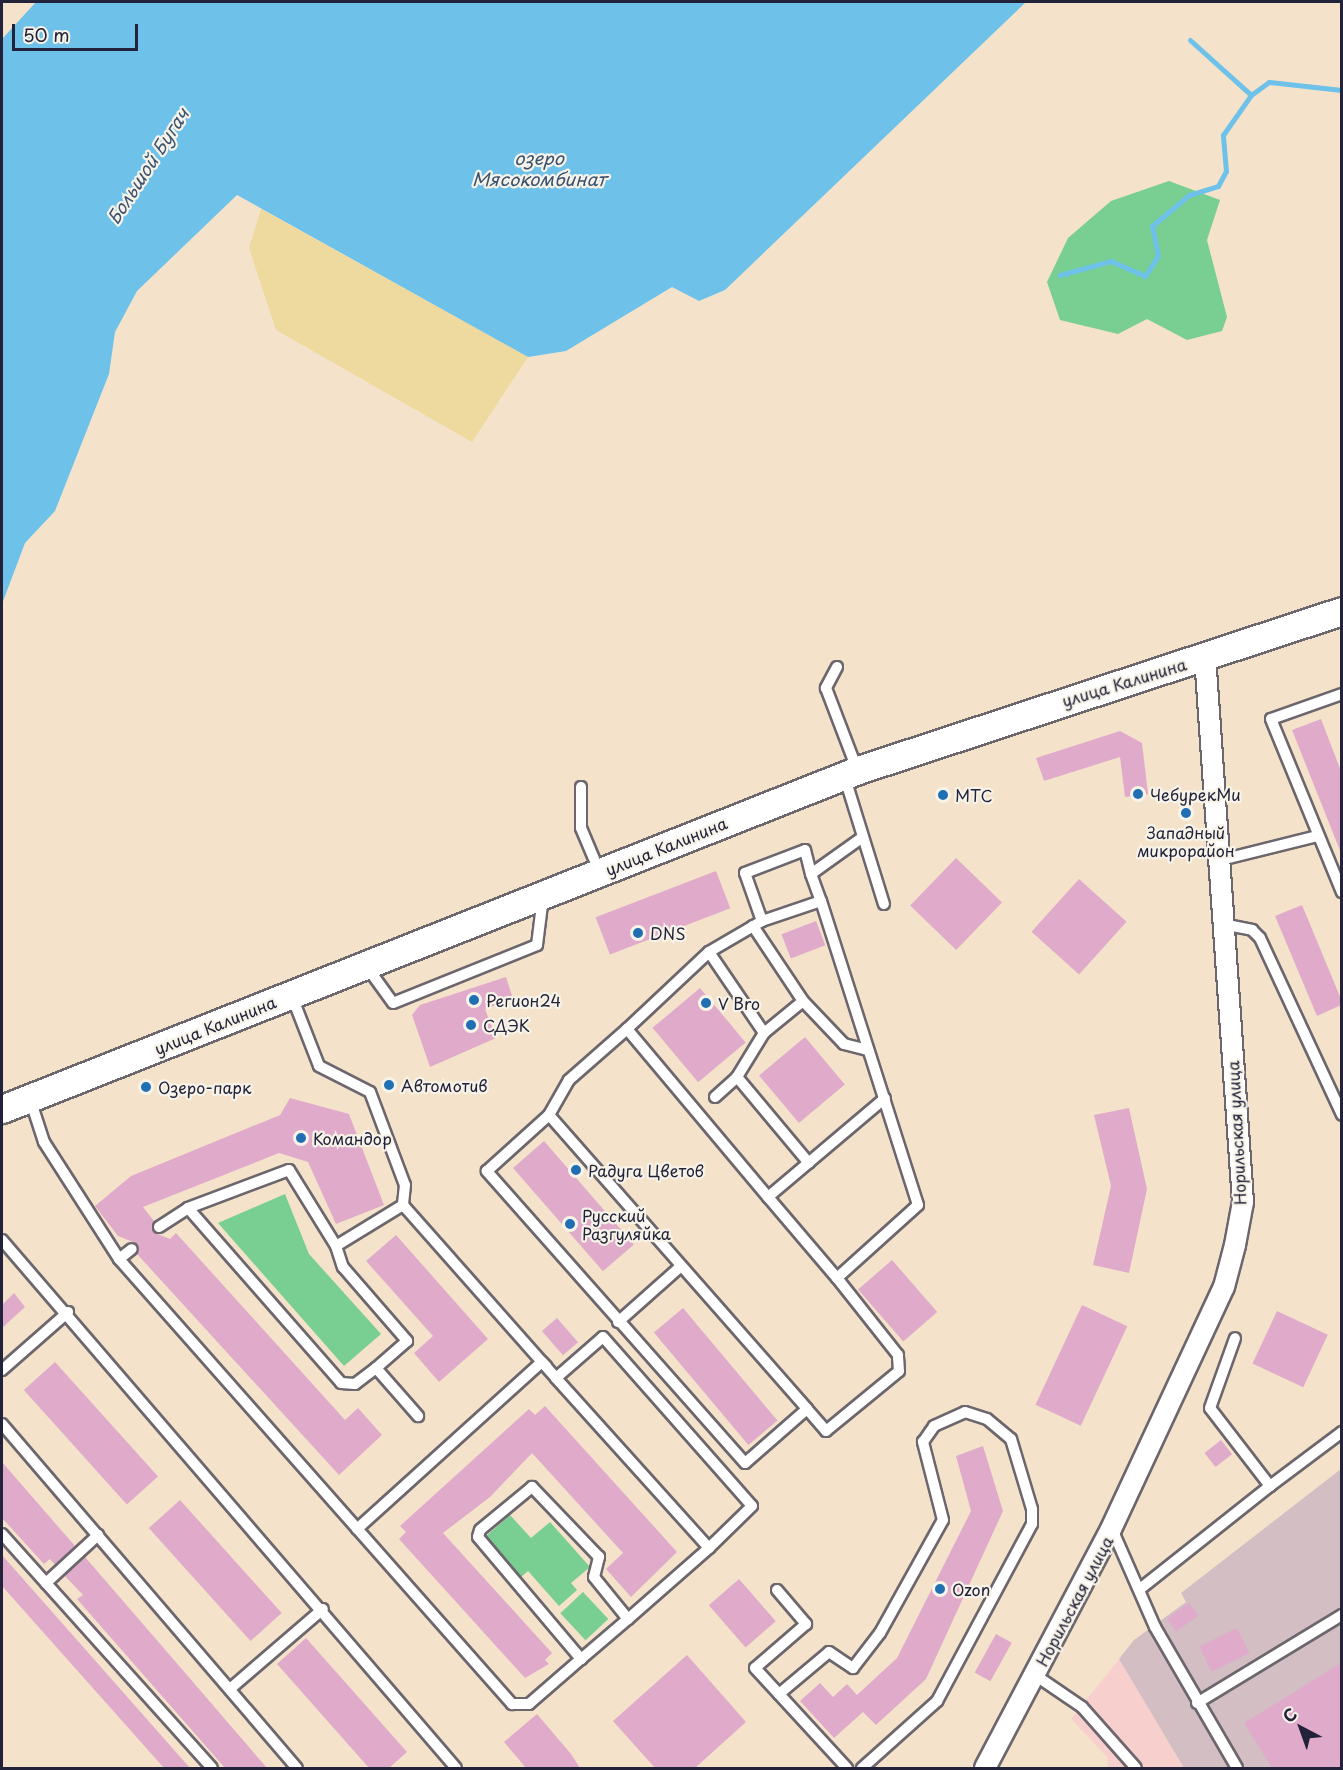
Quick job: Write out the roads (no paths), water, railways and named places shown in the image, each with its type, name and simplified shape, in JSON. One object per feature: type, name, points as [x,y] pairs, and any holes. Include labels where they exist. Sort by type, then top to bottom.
[{"type":"main road","name":"улица Калинина","points":[[2,1109],[851,772],[1341,611]]},
{"type":"street","name":"Норильская улица","points":[[985,1768],[1112,1528],[1224,1287],[1235,1245],[1243,1202],[1216,861],[1205,656]]},
{"type":"lane","points":[[837,667],[826,688],[851,772],[860,839],[884,904]]},
{"type":"lane","points":[[1340,698],[1271,719],[1341,892]]},
{"type":"lane","points":[[580,787],[581,828],[600,873]]},
{"type":"lane","points":[[1216,861],[1317,836]]},
{"type":"lane","points":[[811,874],[860,839]]},
{"type":"lane","points":[[837,1278],[918,1205],[805,850],[746,873],[757,924],[803,1001],[844,1044],[868,1050]]},
{"type":"lane","points":[[365,964],[393,1004],[537,945],[543,895]]},
{"type":"lane","points":[[807,1409],[745,1463],[618,1322],[487,1171],[549,1115],[569,1080],[709,952],[757,924],[821,901]]},
{"type":"lane","points":[[1222,924],[1252,930],[1260,938],[1341,1114]]},
{"type":"lane","points":[[709,952],[764,1033]]},
{"type":"lane","points":[[290,994],[319,1066],[370,1092],[405,1185],[403,1205],[709,1548]]},
{"type":"lane","points":[[715,1097],[737,1077],[764,1033],[803,1001]]},
{"type":"lane","points":[[549,1115],[826,1431],[899,1371],[898,1355],[837,1278],[627,1029]]},
{"type":"lane","points":[[737,1077],[809,1163]]},
{"type":"lane","points":[[768,1197],[885,1098]]},
{"type":"lane","points":[[30,1099],[44,1142],[119,1259],[512,1704],[528,1704],[709,1548],[752,1506],[603,1337],[556,1378]]},
{"type":"lane","points":[[159,1227],[188,1208],[290,1170],[336,1246],[343,1267],[406,1341],[355,1384],[341,1383],[188,1208]]},
{"type":"lane","points":[[336,1246],[403,1205]]},
{"type":"lane","points":[[2,1240],[68,1312],[456,1768]]},
{"type":"lane","points":[[119,1259],[132,1249]]},
{"type":"lane","points":[[618,1322],[681,1266]]},
{"type":"lane","points":[[2,1370],[68,1312]]},
{"type":"lane","points":[[1235,1338],[1210,1408],[1270,1486]]},
{"type":"lane","points":[[357,1529],[542,1362]]},
{"type":"lane","points":[[376,1368],[418,1416]]},
{"type":"lane","points":[[778,1694],[829,1652],[853,1668],[880,1633],[943,1520],[923,1442],[934,1426],[965,1412],[987,1419],[1011,1439],[1032,1524],[937,1701],[862,1768]]},
{"type":"lane","points":[[2,1424],[231,1688],[297,1768]]},
{"type":"lane","points":[[1140,1589],[1341,1432]]},
{"type":"lane","points":[[581,1659],[477,1538],[526,1489],[539,1491],[596,1552],[594,1576],[628,1619]]},
{"type":"lane","points":[[1112,1528],[1197,1702],[1237,1768]]},
{"type":"lane","points":[[2,1534],[212,1768]]},
{"type":"lane","points":[[46,1583],[98,1535]]},
{"type":"lane","points":[[777,1590],[806,1624],[755,1668],[847,1768]]},
{"type":"lane","points":[[231,1688],[323,1609]]},
{"type":"lane","points":[[1197,1702],[1341,1615]]},
{"type":"lane","points":[[1035,1675],[1082,1707],[1136,1768]]},
{"type":"water","name":"озеро Мясокомбинат","points":[[36,2],[1026,2],[725,290],[699,301],[672,287],[566,351],[528,357],[237,195],[137,291],[115,332],[109,374],[55,511],[25,543],[2,604],[2,39]]},
{"type":"waterway","points":[[1190,40],[1251,95]]},
{"type":"waterway","points":[[1060,275],[1111,261],[1145,276],[1158,256],[1152,226],[1189,195],[1218,186],[1226,171],[1223,135],[1251,95],[1269,82],[1342,90]]},
{"type":"place","name":"ЧебурекМи","points":[[1138,794]]},
{"type":"place","name":"МТС","points":[[943,795]]},
{"type":"place","name":"Западный микрорайон","points":[[1186,813]]},
{"type":"place","name":"DNS","points":[[638,933]]},
{"type":"place","name":"Регион24","points":[[474,1000]]},
{"type":"place","name":"V Bro","points":[[706,1003]]},
{"type":"place","name":"СДЭК","points":[[471,1025]]},
{"type":"place","name":"Автомотив","points":[[389,1085]]},
{"type":"place","name":"Озеро-парк","points":[[146,1087]]},
{"type":"place","name":"Командор","points":[[301,1138]]},
{"type":"place","name":"Радуга Цветов","points":[[576,1170]]},
{"type":"place","name":"Русский Разгуляйка","points":[[570,1224]]},
{"type":"place","name":"Ozon","points":[[940,1589]]},
{"type":"water label","name":"Большой Бугач","points":[[148,166]]}]
